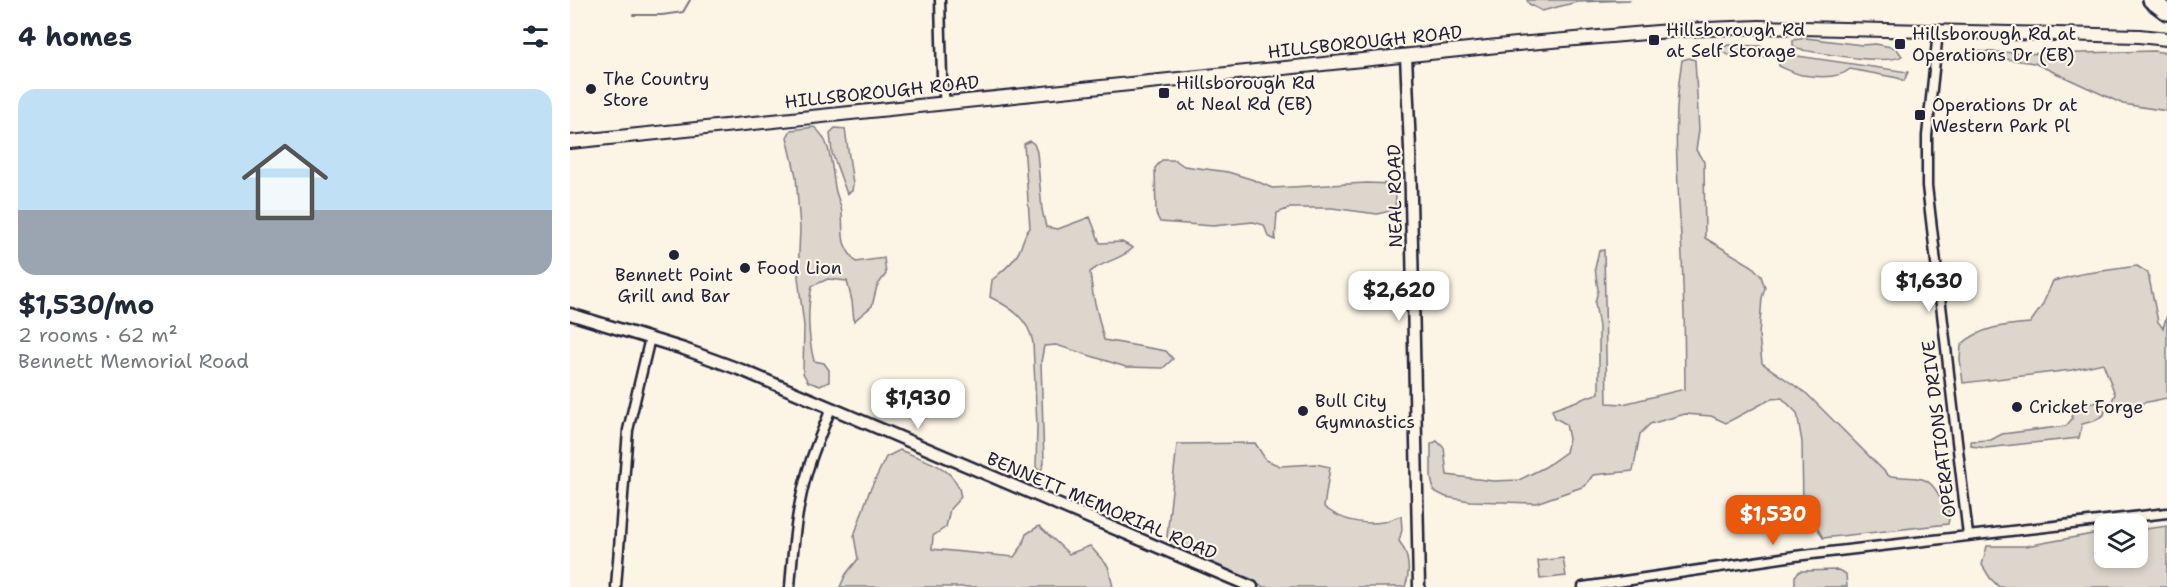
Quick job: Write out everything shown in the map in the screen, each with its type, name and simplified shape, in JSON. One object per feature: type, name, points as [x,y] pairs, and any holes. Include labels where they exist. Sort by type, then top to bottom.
[{"type":"main road","name":"HILLSBOROUGH ROAD","points":[[570,142],[1631,34],[1725,28],[2139,36],[2167,39]]},
{"type":"street","points":[[940,0],[945,103]]},
{"type":"street","name":"OPERATIONS DRIVE","points":[[1938,32],[1927,136],[1927,186],[1968,535]]},
{"type":"street","name":"NEAL ROAD","points":[[1406,56],[1419,587]]},
{"type":"street","name":"BENNETT MEMORIAL ROAD","points":[[570,314],[650,338],[744,371],[1251,587]]},
{"type":"street","points":[[616,587],[628,430],[650,338]]},
{"type":"street","points":[[790,587],[793,539],[800,497],[807,471],[831,408]]},
{"type":"street","points":[[1583,587],[1795,556],[2167,513]]},
{"type":"shaded area","points":[[1527,0],[1631,0],[1577,2],[1542,11],[1529,4]]},
{"type":"shaded area","points":[[1806,38],[1862,45],[1876,44],[1896,48],[1902,56],[1882,60],[1796,49],[1793,40]]},
{"type":"shaded area","points":[[1728,45],[1762,46],[1768,49],[1769,55],[1752,59],[1739,58],[1723,52],[1724,47]]},
{"type":"shaded area","points":[[1970,51],[2047,54],[2153,51],[2167,53],[2167,111],[2123,104],[2034,63],[1972,54]]},
{"type":"shaded area","points":[[1777,53],[1908,72],[1904,81],[1850,69],[1833,76],[1802,75],[1779,66]]},
{"type":"shaded area","points":[[1689,58],[1695,60],[1699,130],[1696,150],[1704,162],[1705,238],[1752,266],[1761,276],[1765,288],[1759,335],[1762,363],[1807,394],[1889,476],[1928,481],[1950,514],[1948,524],[1823,538],[1803,509],[1802,442],[1797,413],[1782,398],[1771,399],[1726,423],[1711,416],[1685,414],[1650,424],[1640,434],[1633,471],[1593,475],[1585,486],[1536,503],[1470,501],[1446,497],[1434,491],[1431,478],[1431,444],[1437,441],[1444,448],[1447,475],[1493,481],[1519,480],[1545,467],[1566,452],[1569,439],[1566,424],[1555,418],[1552,410],[1599,393],[1599,327],[1595,303],[1598,290],[1595,268],[1599,251],[1604,250],[1607,403],[1623,404],[1685,389],[1676,133],[1682,60]]},
{"type":"shaded area","points":[[814,127],[825,140],[828,148],[841,209],[843,239],[847,249],[856,262],[884,258],[886,274],[877,286],[872,306],[854,321],[847,281],[828,279],[812,286],[809,333],[812,352],[814,361],[824,363],[829,370],[829,382],[820,386],[808,382],[803,373],[804,326],[798,277],[800,228],[796,176],[787,137],[791,130]]},
{"type":"shaded area","points":[[835,128],[845,129],[853,184],[852,191],[847,194],[832,153],[830,133]]},
{"type":"shaded area","points":[[1030,141],[1037,152],[1042,210],[1046,227],[1058,229],[1090,217],[1100,243],[1122,242],[1133,248],[1090,272],[1104,340],[1166,351],[1173,359],[1163,368],[1126,367],[1056,345],[1044,346],[1041,362],[1044,463],[1041,471],[1036,468],[1037,426],[1031,335],[1018,315],[990,297],[992,280],[1015,259],[1025,234],[1030,228],[1024,144]]},
{"type":"shaded area","points":[[1162,160],[1175,160],[1184,166],[1228,172],[1272,188],[1367,183],[1394,184],[1395,210],[1377,214],[1332,208],[1290,208],[1277,213],[1275,240],[1268,236],[1264,225],[1253,222],[1213,226],[1160,222],[1156,214],[1155,168]]},
{"type":"shaded area","points":[[2137,266],[2148,273],[2158,322],[2163,328],[2167,315],[2167,398],[2105,411],[2104,415],[2094,421],[2082,424],[2079,438],[1986,448],[1971,446],[1971,441],[1991,440],[2002,434],[2066,426],[2072,419],[2071,405],[2112,401],[2115,394],[2103,363],[2072,370],[1963,383],[1961,345],[1976,334],[1985,331],[2002,326],[2030,323],[2042,306],[2053,281],[2081,274]]},
{"type":"shaded area","points":[[1255,443],[1266,460],[1280,466],[1316,464],[1330,467],[1324,507],[1337,515],[1367,523],[1385,522],[1401,516],[1402,530],[1399,541],[1407,557],[1408,569],[1405,587],[1264,587],[1193,559],[1172,546],[1167,536],[1177,444]]},
{"type":"shaded area","points":[[900,450],[947,471],[958,487],[961,497],[950,509],[946,527],[933,536],[932,549],[1014,557],[1022,546],[1026,534],[1039,526],[1069,554],[1090,546],[1108,566],[1113,587],[840,587],[846,574],[858,559],[854,536],[869,492],[886,457]]},
{"type":"shaded area","points":[[2167,526],[2167,587],[1999,587],[1982,565],[1987,546],[2026,546],[2094,534],[2094,568],[2148,568],[2148,529]]},
{"type":"shaded area","points":[[1563,558],[1566,576],[1540,579],[1538,561]]},
{"type":"shaded area","points":[[1838,570],[1846,574],[1847,587],[1795,587],[1795,576],[1800,571]]},
{"type":"waterway","points":[[633,15],[683,12],[690,0]]},
{"type":"place","name":"Hillsborough Rd at Self Storage","points":[[1654,40]]},
{"type":"place","name":"Hillsborough Rd at Operations Dr (EB)","points":[[1900,44]]},
{"type":"place","name":"The Country Store","points":[[591,89]]},
{"type":"place","name":"Hillsborough Rd at Neal Rd (EB)","points":[[1164,93]]},
{"type":"place","name":"Operations Dr at Western Park Pl","points":[[1920,115]]},
{"type":"place","name":"Bennett Point Grill and Bar","points":[[674,255]]},
{"type":"place","name":"Food Lion","points":[[745,268]]},
{"type":"place","name":"Cricket Forge","points":[[2017,407]]},
{"type":"place","name":"Bull City Gymnastics","points":[[1303,411]]}]
